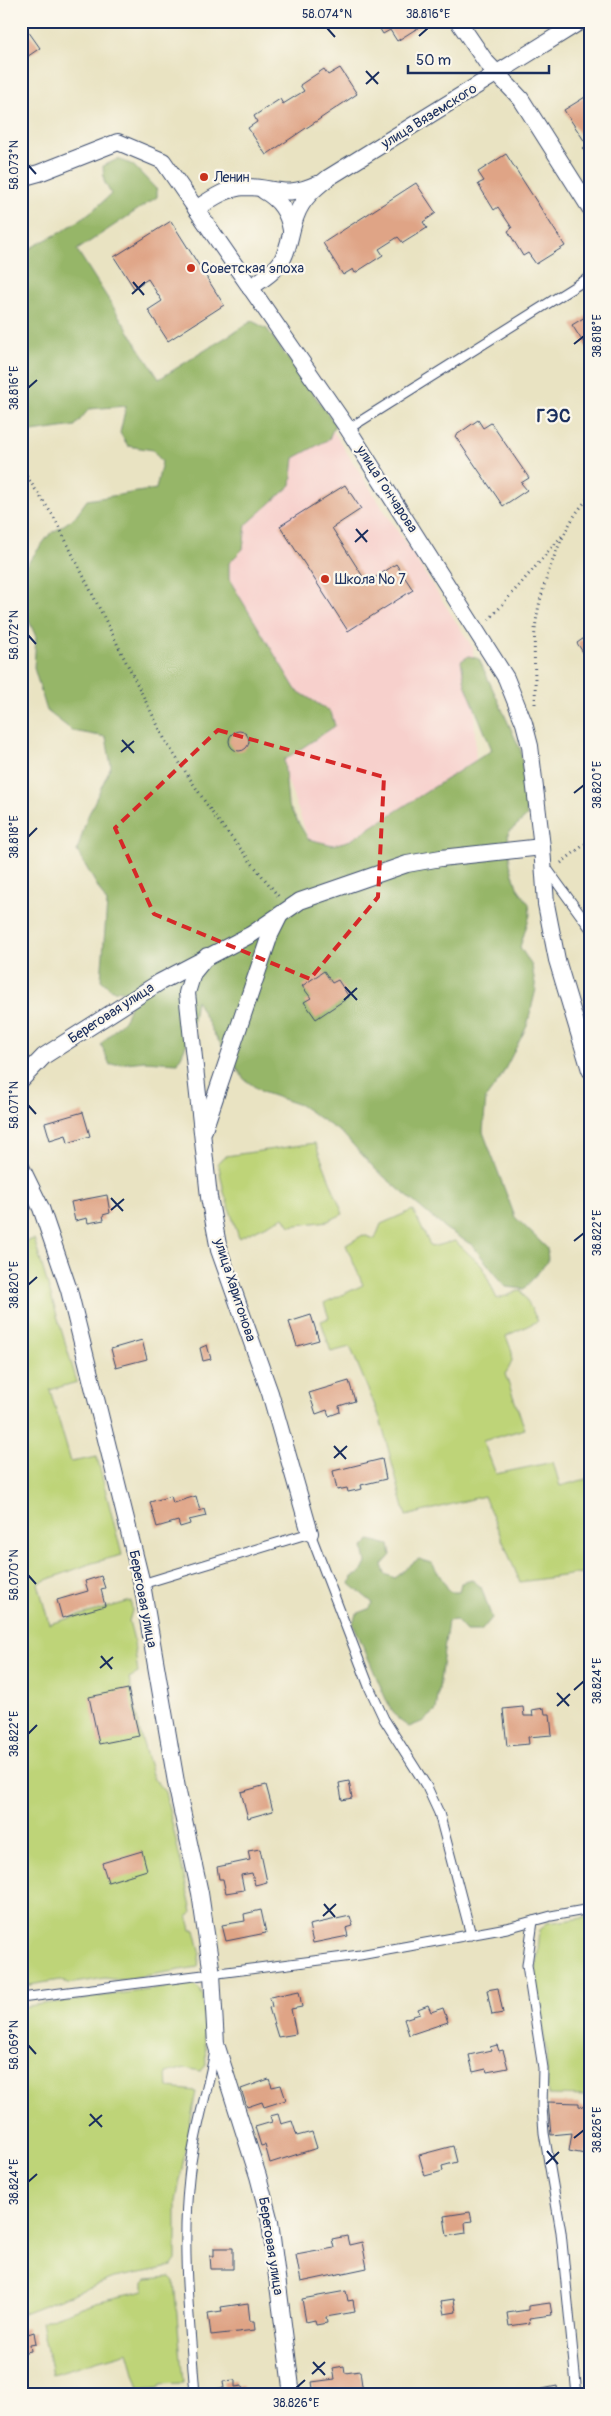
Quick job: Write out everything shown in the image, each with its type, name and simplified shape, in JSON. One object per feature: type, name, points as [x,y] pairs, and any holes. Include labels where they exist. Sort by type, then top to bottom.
[{"type":"street","points":[[458,21],[477,51],[521,100],[590,208]]},
{"type":"street","name":"улица Вяземского","points":[[328,178],[581,21]]},
{"type":"street","name":"улица Гончарова","points":[[21,178],[39,173],[118,142],[162,161],[348,429],[478,631],[506,678],[524,723],[530,746],[542,848]]},
{"type":"street","points":[[196,209],[229,190],[245,187],[293,192],[328,178]]},
{"type":"street","points":[[250,288],[268,275],[281,262],[302,203],[312,191],[328,178]]},
{"type":"street","points":[[261,190],[275,197],[283,207],[289,217],[291,233]]},
{"type":"street","points":[[542,848],[547,869],[546,904],[557,960],[584,1036],[590,1070]]},
{"type":"street","name":"Береговая улица","points":[[21,1080],[44,1056],[160,982],[252,934],[312,896],[406,864],[441,858],[542,848]]},
{"type":"street","points":[[203,1134],[270,935],[284,912]]},
{"type":"street","name":"улица Харитонова","points":[[207,956],[193,973],[187,993],[209,1197],[219,1250],[270,1393],[310,1533]]},
{"type":"street","name":"Береговая улица","points":[[21,1166],[41,1208],[69,1290],[142,1584],[176,1788],[200,1893],[212,1974],[216,2044],[258,2176],[270,2222],[292,2395]]},
{"type":"lane","points":[[348,429],[590,277]]},
{"type":"lane","points":[[547,869],[590,928]]},
{"type":"lane","points":[[142,1584],[310,1533],[370,1689],[384,1719],[427,1788],[436,1806],[471,1935]]},
{"type":"lane","points":[[21,1998],[360,1955],[471,1935],[590,1909]]},
{"type":"lane","points":[[533,1921],[527,1964],[543,2068],[542,2107],[544,2133],[561,2232],[577,2395]]},
{"type":"lane","name":"Береговая улица","points":[[194,2395],[187,2282],[187,2200],[198,2120],[216,2044]]},
{"type":"path","points":[[21,468],[54,517],[171,751],[215,817],[284,912]]},
{"type":"path","points":[[534,712],[536,683],[535,630],[540,600],[564,533],[577,510],[590,498]]},
{"type":"path","points":[[478,631],[500,609],[564,533]]},
{"type":"path","points":[[547,869],[590,840]]},
{"type":"highlighted area","points":[[218,730],[384,777],[378,897],[310,979],[154,914],[115,828]]},
{"type":"shaded area","name":"Школа № 7","points":[[324,417],[473,648],[476,775],[318,866],[279,757],[177,511]]},
{"type":"green space","points":[[118,159],[133,165],[157,190],[157,197],[77,250],[159,379],[252,321],[267,329],[335,424],[329,439],[294,458],[291,485],[246,525],[243,549],[229,563],[229,579],[296,690],[331,712],[335,726],[284,760],[288,805],[308,839],[333,845],[351,840],[492,750],[465,684],[461,661],[469,656],[479,659],[521,751],[527,816],[508,833],[510,864],[517,887],[529,904],[530,915],[520,947],[532,966],[536,989],[527,1026],[500,1079],[486,1098],[483,1132],[515,1217],[547,1248],[548,1261],[524,1289],[506,1287],[472,1245],[446,1229],[376,1170],[343,1134],[300,1105],[262,1092],[244,1079],[214,1034],[196,1000],[191,1034],[178,1063],[144,1061],[110,1065],[101,1044],[126,1018],[134,992],[112,990],[101,980],[107,903],[77,851],[87,818],[111,766],[106,737],[73,731],[47,711],[34,668],[36,637],[21,602],[21,572],[49,535],[74,518],[87,500],[156,489],[162,462],[153,450],[128,446],[120,433],[126,406],[89,409],[75,426],[32,432],[21,427],[21,256],[35,245],[81,219],[111,194],[104,181],[103,166]]},
{"type":"green space","points":[[315,1143],[343,1214],[328,1221],[290,1226],[284,1217],[239,1238],[224,1192],[218,1162],[226,1156]]},
{"type":"green space","points":[[413,1210],[431,1247],[455,1241],[482,1266],[497,1299],[521,1290],[538,1321],[506,1336],[512,1359],[505,1374],[525,1429],[483,1441],[496,1474],[553,1462],[560,1486],[590,1478],[590,1572],[520,1582],[484,1496],[406,1516],[380,1418],[352,1351],[350,1347],[331,1352],[321,1321],[329,1318],[324,1303],[363,1285],[346,1245],[363,1235],[375,1239],[381,1224]]},
{"type":"green space","points":[[34,1239],[77,1382],[50,1390],[71,1462],[97,1457],[122,1555],[92,1563],[38,1583],[49,1624],[131,1601],[132,1611],[129,1621],[138,1673],[129,1678],[140,1733],[153,1778],[165,1792],[192,1912],[188,1917],[191,1930],[195,1930],[200,1951],[198,1967],[120,1980],[105,1978],[68,1984],[60,1980],[24,1986],[21,1972],[21,1243]]},
{"type":"green space","points":[[370,1540],[389,1545],[391,1555],[382,1565],[385,1574],[395,1578],[419,1559],[432,1563],[450,1592],[459,1592],[461,1583],[472,1580],[481,1587],[492,1618],[481,1631],[466,1631],[456,1620],[448,1621],[436,1711],[424,1721],[409,1727],[399,1720],[388,1704],[353,1623],[356,1614],[369,1609],[373,1603],[350,1584],[352,1577],[361,1573],[366,1563],[363,1547]]},
{"type":"green space","points":[[590,1917],[590,2096],[548,2095],[546,2049],[535,1983],[540,1930],[547,1923]]},
{"type":"green space","points":[[192,1984],[199,1988],[203,1996],[206,2065],[201,2071],[185,2068],[167,2073],[168,2088],[196,2091],[176,2201],[176,2260],[171,2267],[114,2278],[21,2314],[21,2007]]},
{"type":"green space","points":[[170,2277],[174,2281],[183,2383],[161,2384],[159,2388],[139,2390],[128,2352],[52,2374],[41,2322],[96,2302],[144,2291],[144,2282],[147,2279]]},
{"type":"building","points":[[21,21],[40,48],[21,61]]},
{"type":"building","points":[[375,21],[422,21],[424,24],[397,41],[390,30],[383,34]]},
{"type":"building","points":[[340,68],[357,94],[266,155],[248,128],[257,122],[254,116],[280,99],[283,104],[304,91],[300,85],[324,69],[328,75]]},
{"type":"building","points":[[590,94],[590,158],[583,148],[587,145],[564,110]]},
{"type":"building","points":[[506,154],[565,246],[536,264],[528,253],[523,256],[508,231],[512,228],[498,207],[494,210],[478,184],[484,181],[478,172]]},
{"type":"building","points":[[416,183],[436,213],[423,222],[427,228],[403,243],[398,237],[379,249],[383,255],[355,273],[353,269],[343,275],[323,243]]},
{"type":"building","points":[[171,221],[224,305],[168,341],[148,310],[162,301],[148,279],[134,288],[114,257]]},
{"type":"building","points":[[590,314],[590,353],[572,325]]},
{"type":"building","points":[[478,420],[483,428],[491,423],[529,478],[521,483],[527,490],[503,506],[455,436]]},
{"type":"building","points":[[345,485],[361,509],[332,528],[367,583],[396,564],[413,590],[348,631],[280,526]]},
{"type":"building","points":[[590,634],[590,663],[577,643]]},
{"type":"building","points":[[239,731],[246,734],[249,741],[246,748],[239,751],[232,748],[229,741],[232,734]]},
{"type":"building","points":[[324,971],[332,983],[338,980],[349,997],[316,1019],[304,1002],[311,998],[302,986]]},
{"type":"building","points":[[83,1112],[90,1136],[68,1143],[66,1135],[50,1140],[45,1123]]},
{"type":"building","points":[[107,1195],[110,1213],[103,1215],[104,1220],[88,1223],[87,1218],[75,1221],[71,1202]]},
{"type":"building","points":[[311,1315],[319,1340],[297,1346],[289,1322]]},
{"type":"building","points":[[142,1340],[147,1359],[116,1367],[111,1349]]},
{"type":"building","points":[[207,1345],[211,1359],[203,1361],[200,1348]]},
{"type":"building","points":[[349,1381],[355,1401],[339,1406],[340,1412],[329,1416],[327,1410],[316,1414],[309,1393]]},
{"type":"building","points":[[382,1459],[386,1479],[361,1485],[362,1489],[348,1492],[347,1488],[337,1490],[333,1471]]},
{"type":"building","points":[[171,1496],[173,1503],[196,1496],[200,1511],[204,1509],[206,1516],[189,1520],[190,1524],[180,1527],[178,1521],[157,1527],[150,1502]]},
{"type":"building","points":[[101,1576],[105,1588],[101,1589],[105,1606],[62,1618],[57,1600],[88,1591],[85,1581]]},
{"type":"building","points":[[128,1689],[139,1736],[99,1744],[89,1697]]},
{"type":"building","points":[[523,1707],[524,1716],[533,1716],[532,1710],[544,1708],[545,1714],[550,1714],[552,1735],[528,1737],[529,1744],[507,1746],[503,1709]]},
{"type":"building","points":[[349,1781],[352,1798],[342,1800],[339,1783]]},
{"type":"building","points":[[266,1785],[273,1811],[248,1818],[241,1792]]},
{"type":"building","points":[[260,1849],[267,1882],[255,1885],[252,1873],[241,1875],[244,1890],[226,1893],[223,1879],[219,1879],[217,1867],[250,1860],[248,1851]]},
{"type":"building","points":[[142,1851],[147,1870],[108,1882],[102,1863]]},
{"type":"building","points":[[261,1910],[266,1933],[226,1941],[222,1925],[245,1921],[244,1914]]},
{"type":"building","points":[[350,1916],[353,1926],[346,1928],[348,1936],[313,1943],[309,1925]]},
{"type":"building","points":[[498,1988],[503,2013],[492,2015],[487,1990]]},
{"type":"building","points":[[299,1991],[302,2007],[291,2009],[296,2034],[278,2037],[269,2008],[272,2007],[270,1997]]},
{"type":"building","points":[[428,2005],[431,2012],[443,2008],[448,2022],[409,2035],[404,2019],[420,2014],[418,2009]]},
{"type":"building","points":[[497,2045],[499,2051],[503,2050],[508,2068],[487,2072],[486,2069],[473,2072],[469,2055],[491,2050],[490,2047]]},
{"type":"building","points":[[269,2079],[272,2087],[281,2085],[286,2100],[264,2107],[262,2102],[247,2107],[241,2089]]},
{"type":"building","points":[[548,2102],[579,2103],[579,2106],[590,2108],[590,2130],[585,2154],[569,2151],[572,2133],[551,2135]]},
{"type":"building","points":[[278,2114],[281,2124],[292,2121],[297,2136],[312,2132],[317,2148],[270,2163],[265,2145],[261,2146],[255,2127],[272,2122],[270,2116]]},
{"type":"building","points":[[453,2146],[457,2162],[442,2166],[443,2171],[425,2176],[419,2155]]},
{"type":"building","points":[[470,2212],[472,2221],[465,2222],[466,2233],[447,2236],[444,2216]]},
{"type":"building","points":[[347,2236],[349,2245],[362,2242],[367,2268],[301,2282],[296,2255],[334,2248],[332,2239]]},
{"type":"building","points":[[214,2248],[233,2248],[233,2269],[211,2269],[210,2256],[214,2256]]},
{"type":"building","points":[[346,2291],[348,2301],[353,2300],[355,2312],[326,2317],[327,2323],[316,2325],[315,2320],[306,2322],[302,2299]]},
{"type":"building","points":[[454,2299],[456,2312],[444,2314],[441,2301]]},
{"type":"building","points":[[248,2303],[250,2321],[254,2321],[255,2330],[211,2335],[208,2313],[222,2311],[221,2307]]},
{"type":"building","points":[[550,2303],[552,2315],[529,2318],[530,2323],[509,2326],[507,2313],[528,2310],[528,2306]]},
{"type":"building","points":[[27,2328],[28,2334],[34,2332],[36,2344],[30,2345],[31,2351],[21,2353],[21,2329]]},
{"type":"building","points":[[344,2366],[345,2373],[360,2371],[363,2393],[314,2395],[312,2382],[335,2379],[333,2368]]},
{"type":"building","points":[[235,2380],[235,2387],[242,2386],[243,2395],[209,2395],[209,2389],[224,2388],[223,2381]]},
{"type":"building","points":[[557,2386],[558,2395],[524,2395],[523,2393]]},
{"type":"place","name":"Ленин","points":[[204,177]]},
{"type":"place","name":"Советская эпоха","points":[[191,268]]},
{"type":"place","name":"Школа № 7","points":[[325,579]]},
{"type":"district","name":"ГЭС","points":[[554,416]]}]
